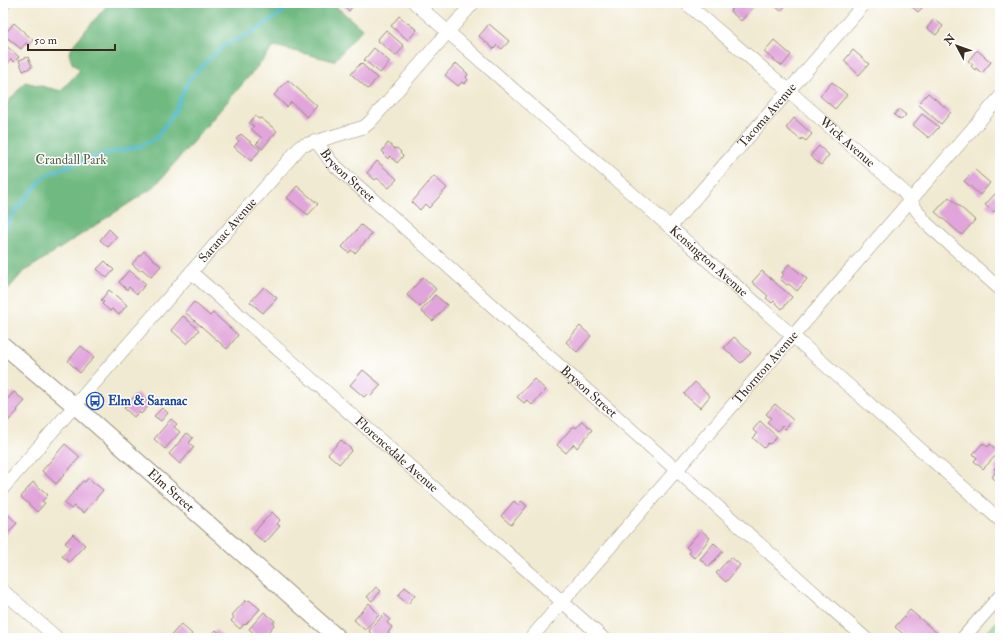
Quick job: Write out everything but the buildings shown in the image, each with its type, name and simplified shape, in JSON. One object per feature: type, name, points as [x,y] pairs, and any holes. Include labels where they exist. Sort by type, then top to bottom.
[{"type":"street","name":"Kensington Avenue","points":[[415,3],[1000,520]]},
{"type":"street","name":"Saranac Avenue","points":[[3,488],[301,146],[364,127],[370,122],[473,3]]},
{"type":"street","name":"Wick Avenue","points":[[686,3],[903,191],[926,223],[1000,289]]},
{"type":"street","name":"Tacoma Avenue","points":[[670,227],[865,3]]},
{"type":"street","name":"Thornton Avenue","points":[[531,638],[1000,98]]},
{"type":"street","name":"Bryson Street","points":[[316,141],[332,163],[865,638]]},
{"type":"street","name":"Florencedale Avenue","points":[[190,272],[602,638]]},
{"type":"street","name":"Elm Street","points":[[3,344],[338,638]]},
{"type":"street","points":[[3,591],[52,636]]},
{"type":"street","points":[[963,638],[1000,596]]},
{"type":"green space","name":"Crandall Park","points":[[109,3],[332,3],[362,29],[334,61],[275,46],[154,187],[22,273],[3,295],[3,108],[25,82],[61,91],[80,70],[72,63],[69,53],[74,44]]},
{"type":"green space","points":[[1000,618],[1000,638],[982,638]]},
{"type":"waterway","points":[[3,233],[15,211],[45,176],[65,167],[104,154],[139,147],[157,137],[175,111],[189,79],[221,48],[258,29],[295,3]]},
{"type":"place","name":"Elm & Saranac","points":[[95,401]]}]
